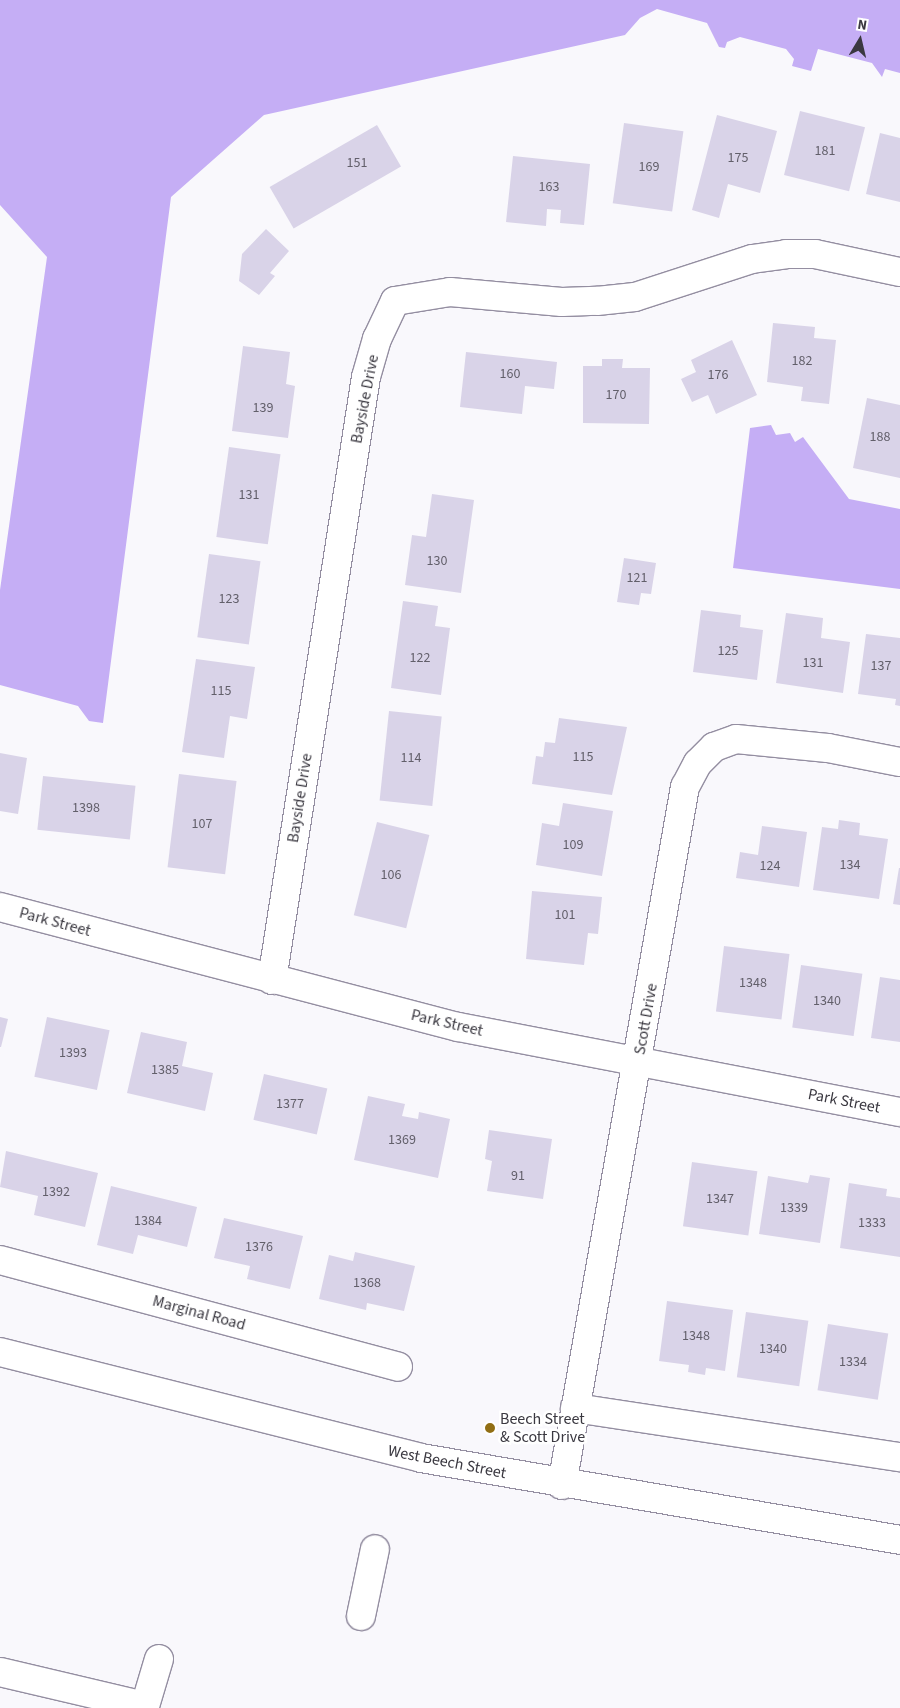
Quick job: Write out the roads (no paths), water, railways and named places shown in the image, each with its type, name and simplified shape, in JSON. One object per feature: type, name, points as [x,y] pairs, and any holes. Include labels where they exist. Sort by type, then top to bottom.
[{"type":"main road","name":"Bayside Drive","points":[[272,980],[366,377],[377,339],[395,300],[450,292],[562,302],[635,297],[752,259],[786,254],[815,254],[900,272]]},
{"type":"main road","name":"Scott Drive","points":[[562,1485],[639,1061],[685,787],[698,763],[714,747],[736,739],[828,748],[900,762]]},
{"type":"main road","name":"Park Street","points":[[0,907],[272,980],[458,1027],[900,1112]]},
{"type":"main road","name":"Marginal Road","points":[[0,1260],[398,1367]]},
{"type":"main road","name":"West Beech Street","points":[[0,1352],[345,1441],[562,1485],[900,1540]]},
{"type":"main road","points":[[575,1408],[900,1457]]},
{"type":"main road","points":[[361,1616],[375,1549]]},
{"type":"main road","points":[[0,1672],[145,1706],[159,1659]]},
{"type":"place","name":"Beech Street & Scott Drive","points":[[490,1428]]}]
